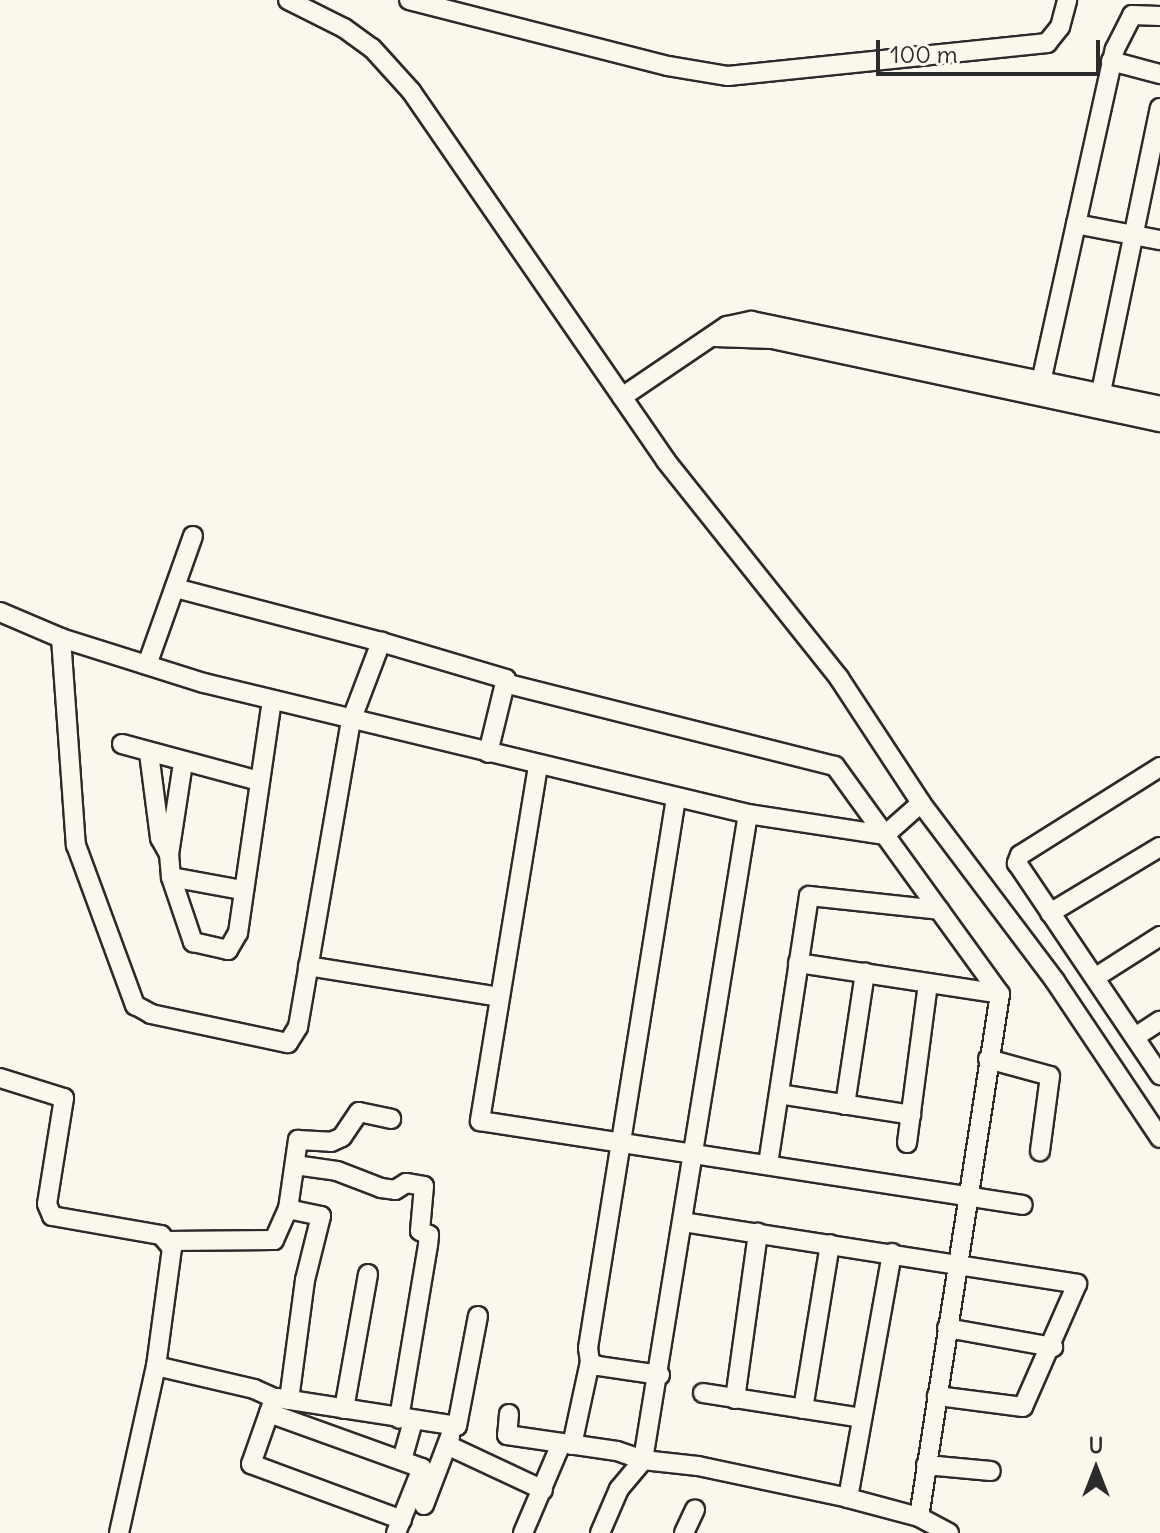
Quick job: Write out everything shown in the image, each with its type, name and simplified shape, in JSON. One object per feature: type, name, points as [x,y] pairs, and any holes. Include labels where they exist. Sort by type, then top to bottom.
[{"type":"street","points":[[288,0],[363,41],[411,91],[717,529],[839,678],[921,803],[1139,1091],[1160,1138]]},
{"type":"street","points":[[409,0],[668,66],[728,76],[1047,43],[1060,27],[1067,0]]},
{"type":"street","points":[[1039,389],[1111,61],[1130,17],[1141,13],[1160,16]]},
{"type":"street","points":[[1111,61],[1160,74]]},
{"type":"street","points":[[1101,392],[1136,236],[1160,108]]},
{"type":"street","points":[[1076,224],[1160,240]]},
{"type":"street","points":[[622,397],[739,322],[768,322],[1039,389],[1158,410]]},
{"type":"street","points":[[1039,389],[1101,392],[1158,410]]},
{"type":"street","points":[[147,665],[193,536]]},
{"type":"street","points":[[175,588],[500,674],[508,684],[716,740],[828,762],[1000,994],[926,1465],[932,1527],[848,1498],[698,1466],[643,1460],[507,1435],[509,1414]]},
{"type":"street","points":[[0,612],[61,638],[147,665],[351,721],[748,814],[885,835]]},
{"type":"street","points":[[61,638],[76,845],[135,1005],[151,1014],[288,1043],[296,1038],[351,721],[381,642]]},
{"type":"street","points":[[488,753],[508,684]]},
{"type":"street","points":[[183,763],[169,854],[171,877],[193,942],[210,949],[228,950],[236,941],[272,701]]},
{"type":"street","points":[[122,744],[183,763],[259,781]]},
{"type":"street","points":[[149,753],[160,838],[169,854]]},
{"type":"street","points":[[538,766],[480,1121],[1023,1205]]},
{"type":"street","points":[[1139,1091],[1160,1075],[1096,977],[1020,870],[1020,855],[1160,767]]},
{"type":"street","points":[[523,1533],[567,1444],[590,1362],[588,1348],[676,798]]},
{"type":"street","points":[[885,835],[921,803]]},
{"type":"street","points":[[600,1533],[619,1489],[643,1460],[660,1375],[748,814]]},
{"type":"street","points":[[1050,913],[1160,847]]},
{"type":"street","points":[[171,877],[242,890]]},
{"type":"street","points":[[768,1164],[809,896],[939,910]]},
{"type":"street","points":[[1096,977],[1160,936]]},
{"type":"street","points":[[798,963],[1000,994]]},
{"type":"street","points":[[308,966],[500,997]]},
{"type":"street","points":[[845,1105],[865,973]]},
{"type":"street","points":[[907,1143],[928,984]]},
{"type":"street","points":[[1135,1037],[1160,1021]]},
{"type":"street","points":[[988,1059],[1050,1076],[1040,1151]]},
{"type":"street","points":[[0,1078],[64,1098],[47,1204],[52,1216],[161,1235],[168,1241],[173,1256],[156,1366],[119,1533]]},
{"type":"street","points":[[779,1094],[911,1115]]},
{"type":"street","points":[[168,1241],[274,1240],[288,1209],[298,1140],[331,1142],[342,1137],[359,1112],[391,1119]]},
{"type":"street","points":[[295,1165],[337,1171],[381,1188],[417,1182],[424,1186],[420,1231],[429,1235],[402,1460]]},
{"type":"street","points":[[156,1366],[278,1403],[422,1468],[399,1526],[251,1464],[278,1403],[321,1216],[288,1209]]},
{"type":"street","points":[[683,1222],[1077,1284],[1053,1347],[1023,1407],[937,1396]]},
{"type":"street","points":[[735,1399],[758,1233]]},
{"type":"street","points":[[803,1409],[830,1244]]},
{"type":"street","points":[[848,1498],[892,1253]]},
{"type":"street","points":[[344,1409],[368,1274]]},
{"type":"street","points":[[278,1403],[344,1409],[457,1426],[478,1316]]},
{"type":"street","points":[[947,1328],[1053,1347]]},
{"type":"street","points":[[590,1362],[660,1375]]},
{"type":"street","points":[[703,1393],[862,1418]]},
{"type":"street","points":[[424,1505],[449,1439],[543,1490]]},
{"type":"street","points":[[926,1465],[991,1471]]},
{"type":"street","points":[[684,1533],[695,1509]]}]
